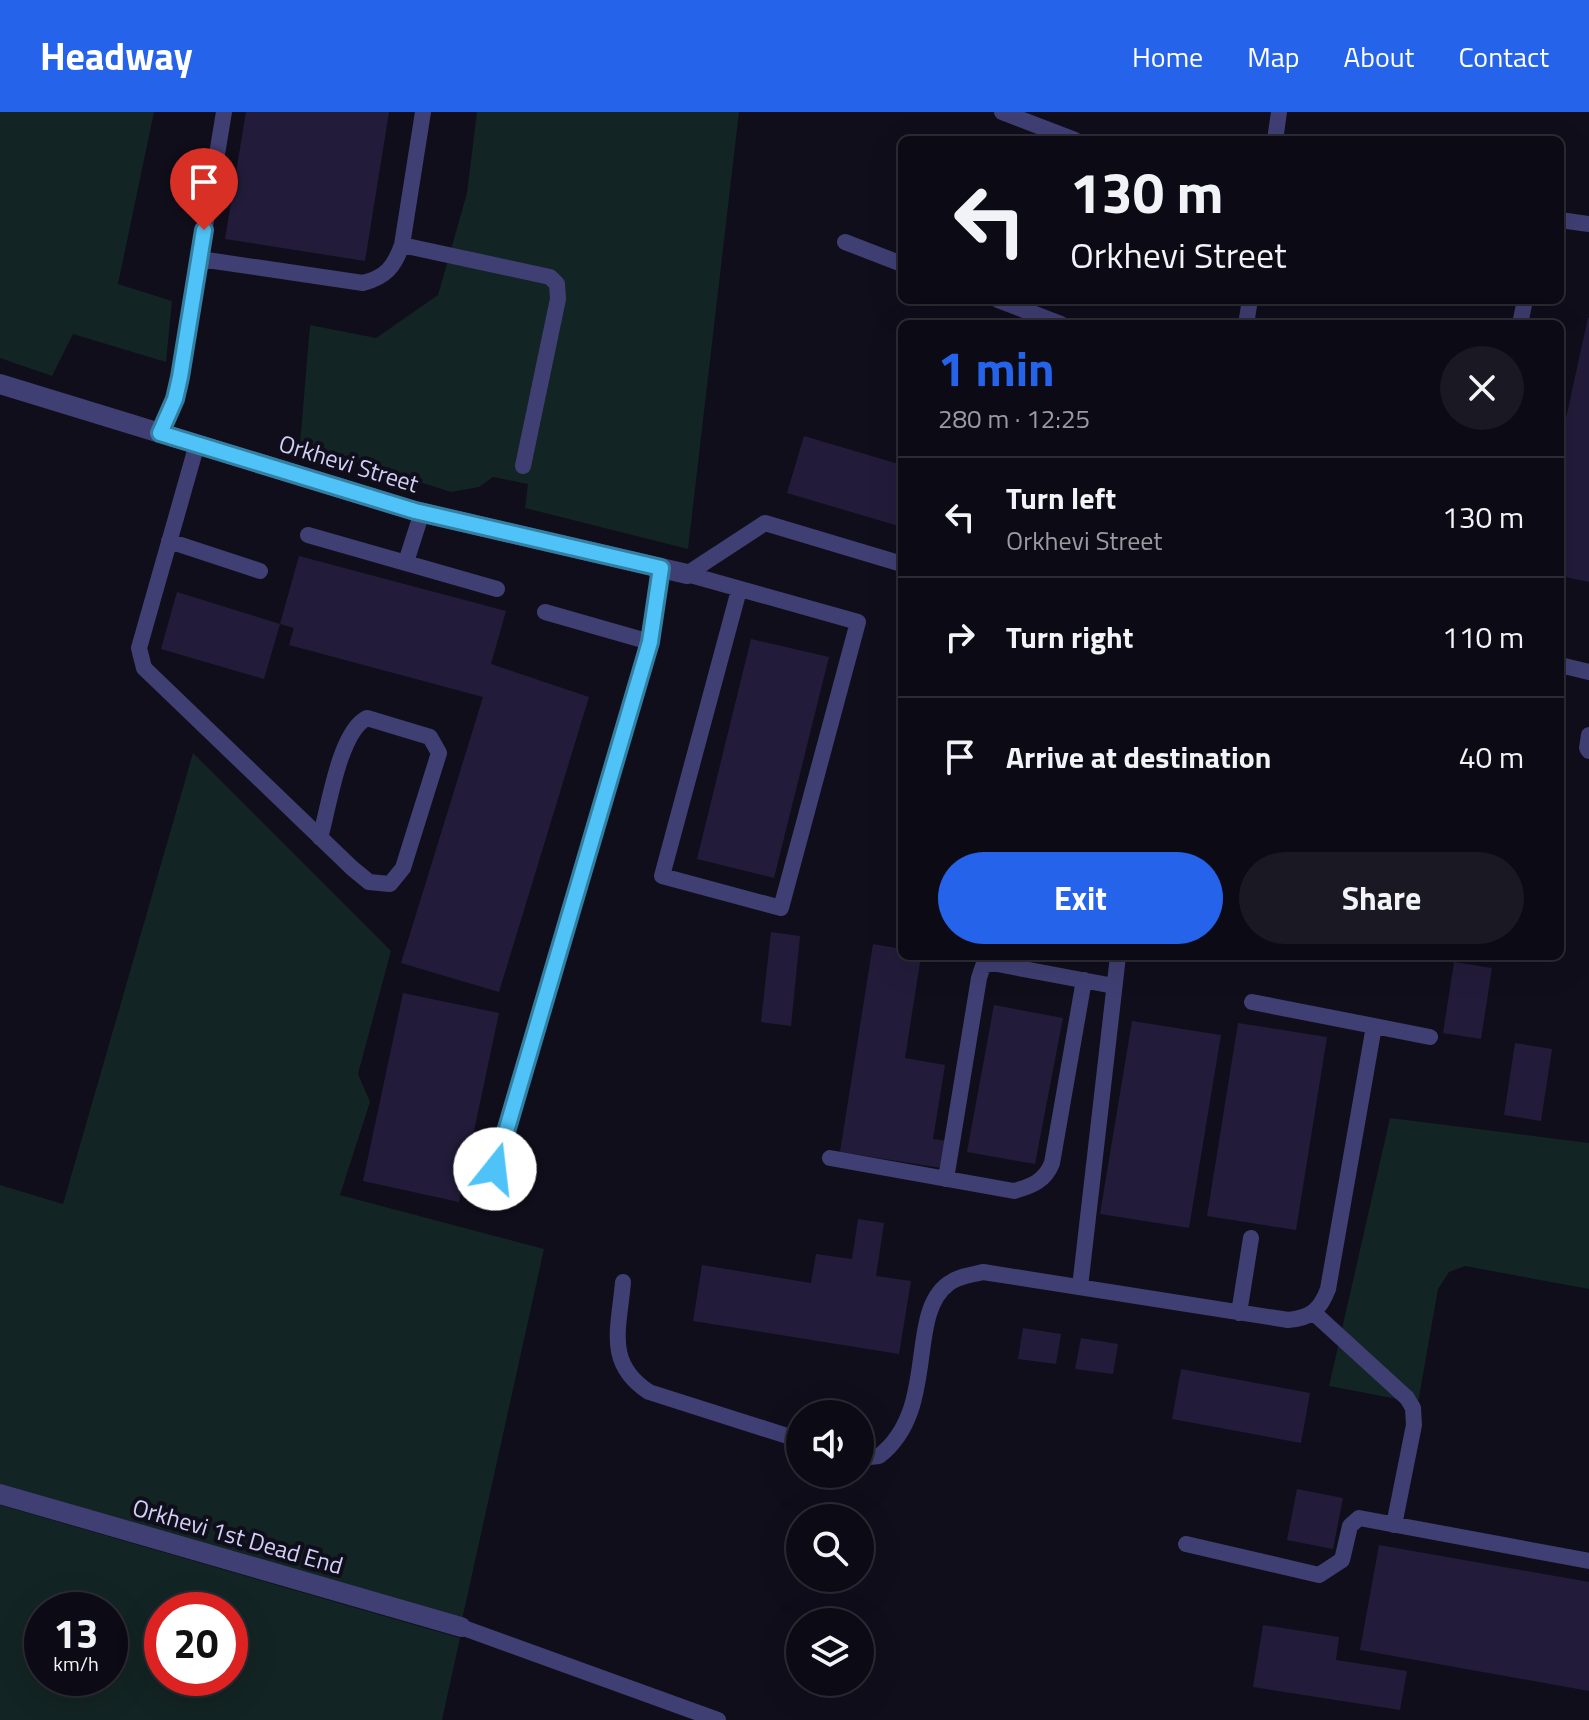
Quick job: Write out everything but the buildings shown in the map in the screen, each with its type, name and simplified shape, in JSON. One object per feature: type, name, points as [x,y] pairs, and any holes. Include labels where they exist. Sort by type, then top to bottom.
[{"type":"street","name":"Orkhevi Street","points":[[0,384],[422,512],[687,574]]},
{"type":"street","name":"Orkhevi 1st Dead End","points":[[0,1494],[461,1627]]},
{"type":"lane","points":[[160,433],[178,388],[224,112]]},
{"type":"lane","points":[[200,259],[363,283],[382,278],[395,263],[402,245],[423,112]]},
{"type":"lane","points":[[1002,112],[1065,136]]},
{"type":"lane","points":[[1276,136],[1279,112]]},
{"type":"lane","points":[[1564,221],[1589,224]]},
{"type":"lane","points":[[845,242],[898,262]]},
{"type":"lane","points":[[402,245],[550,277],[557,284],[558,299],[523,466]]},
{"type":"lane","points":[[1008,304],[1050,320]]},
{"type":"lane","points":[[197,444],[139,648],[144,668],[320,838],[369,882],[390,884],[403,868],[439,753],[430,737],[367,718],[357,723],[345,746],[320,838]]},
{"type":"lane","points":[[406,562],[422,512]]},
{"type":"lane","points":[[687,574],[765,523],[898,563]]},
{"type":"lane","points":[[308,535],[497,589]]},
{"type":"lane","points":[[169,541],[260,571]]},
{"type":"lane","points":[[495,1169],[650,642],[661,568]]},
{"type":"lane","points":[[687,574],[858,622],[781,908],[662,876],[739,590]]},
{"type":"lane","points":[[545,612],[650,642]]},
{"type":"lane","points":[[1564,666],[1589,672]]},
{"type":"lane","points":[[1589,735],[1589,751]]},
{"type":"lane","points":[[1080,1287],[1117,960]]},
{"type":"lane","points":[[946,1179],[983,966],[992,963],[1114,986]]},
{"type":"lane","points":[[830,1158],[1014,1191],[1033,1186],[1048,1175],[1052,1163],[1084,980]]},
{"type":"lane","points":[[1252,1002],[1430,1037]]},
{"type":"lane","points":[[874,1457],[892,1447],[905,1429],[915,1398],[934,1300],[948,1284],[983,1272],[1288,1320],[1302,1319],[1314,1313],[1328,1289],[1374,1026]]},
{"type":"lane","points":[[1239,1313],[1251,1238]]},
{"type":"lane","points":[[623,1282],[617,1354],[623,1369],[634,1382],[649,1392],[786,1436]]},
{"type":"lane","points":[[1314,1313],[1407,1398],[1413,1408],[1414,1425],[1394,1525]]},
{"type":"lane","points":[[1186,1544],[1319,1575],[1342,1560],[1350,1526],[1359,1518],[1589,1561]]},
{"type":"lane","points":[[461,1627],[718,1720]]},
{"type":"shaded area","points":[[0,112],[154,112],[118,284],[172,301],[166,362],[73,334],[52,376],[0,358]]},
{"type":"shaded area","points":[[477,112],[739,112],[688,549],[525,508],[528,484],[493,477],[479,487],[451,492],[300,444],[310,325],[376,338],[438,295],[467,193]]},
{"type":"shaded area","points":[[193,753],[391,951],[358,1074],[370,1102],[340,1195],[544,1249],[462,1620],[0,1484],[0,1185],[63,1204]]},
{"type":"shaded area","points":[[1390,1118],[1589,1143],[1589,1289],[1465,1266],[1449,1272],[1438,1289],[1418,1403],[1329,1386]]},
{"type":"shaded area","points":[[0,1505],[460,1638],[442,1720],[0,1720]]},
{"type":"route","points":[[204,230],[180,377],[175,399],[160,433],[415,511],[661,568],[650,642],[495,1169]]}]
